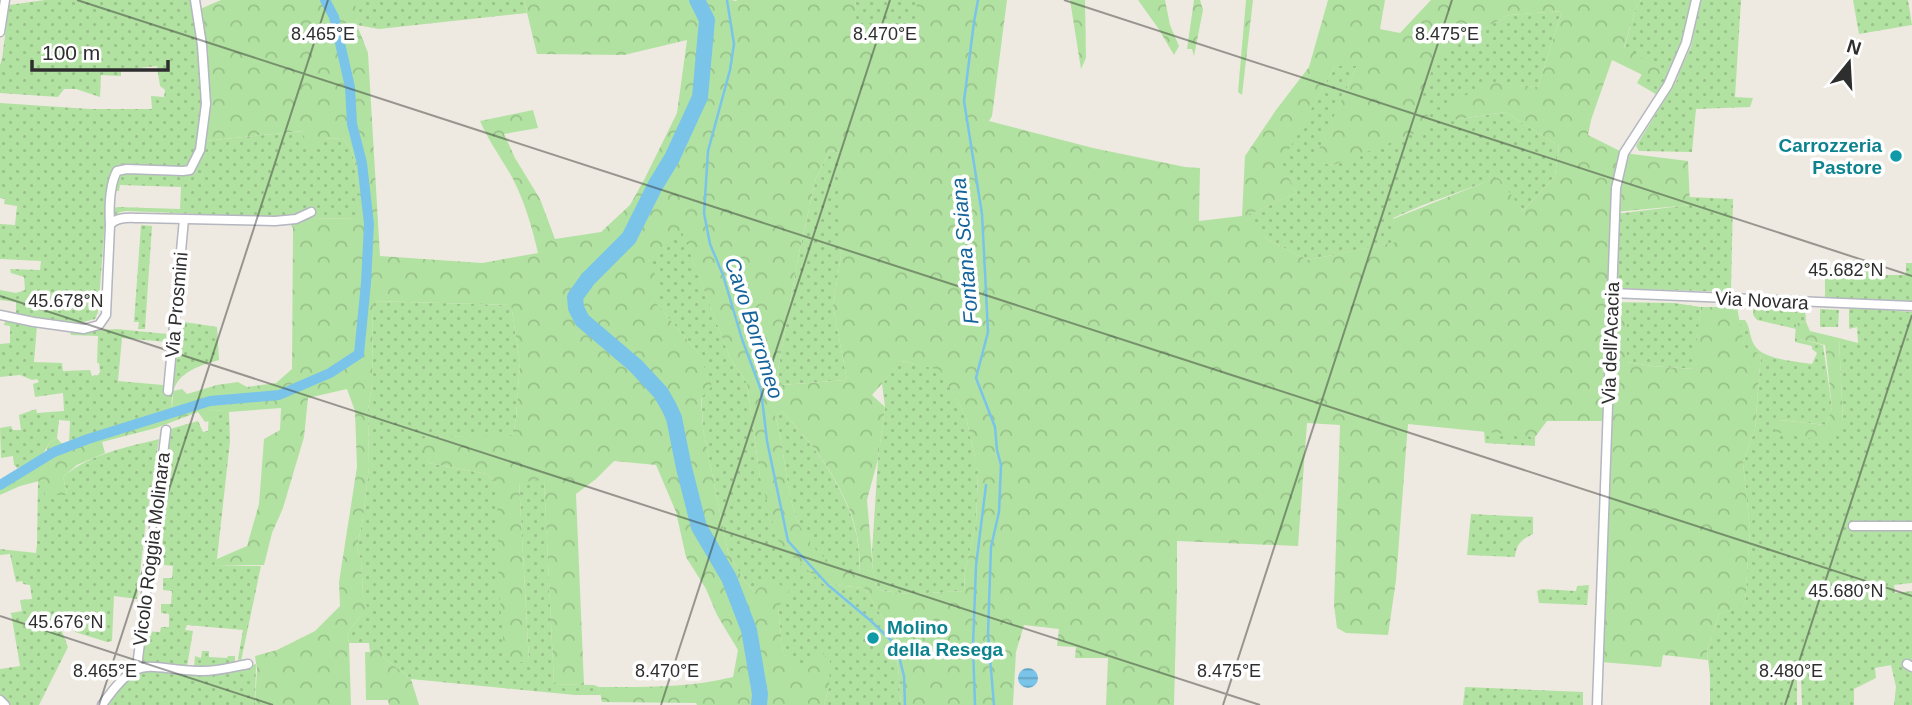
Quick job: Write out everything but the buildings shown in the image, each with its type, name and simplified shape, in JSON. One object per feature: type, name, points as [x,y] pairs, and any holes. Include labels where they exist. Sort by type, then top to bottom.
[{"type":"street","points":[[0,33],[5,0]]},
{"type":"street","points":[[0,314],[34,323],[84,329],[99,325],[106,314],[111,190],[117,171],[127,169],[183,172],[190,170],[200,150],[206,104],[202,45],[195,0]]},
{"type":"street","name":"Via dell'Acacia","points":[[1597,705],[1616,188],[1624,153],[1668,85],[1686,43],[1696,0]]},
{"type":"street","points":[[110,225],[118,219],[275,221],[296,219],[311,212]]},
{"type":"street","name":"Via Prosmini","points":[[168,391],[184,219]]},
{"type":"street","name":"Via Novara","points":[[1612,293],[1912,306]]},
{"type":"street","name":"Vicolo Roggia Molinara","points":[[137,667],[166,430]]},
{"type":"street","points":[[1853,526],[1912,526]]},
{"type":"street","points":[[102,705],[110,693],[137,667],[153,665],[201,671],[248,664]]},
{"type":"street","points":[[0,699],[5,705]]},
{"type":"green space","points":[[45,0],[192,0],[202,80],[200,119],[193,160],[189,167],[123,164],[113,171],[107,197],[98,312],[95,319],[76,324],[16,314],[16,302],[0,300],[0,290],[16,293],[25,290],[24,277],[11,273],[10,269],[40,270],[41,261],[0,259],[0,224],[15,225],[17,206],[4,204],[5,199],[0,198],[0,103],[90,109],[152,109],[151,96],[164,97],[165,90],[160,86],[157,66],[121,70],[121,76],[101,75],[100,97],[76,89],[64,89],[58,97],[0,93],[0,65],[9,5]]},
{"type":"green space","points":[[221,0],[355,0],[357,25],[368,53],[380,256],[482,263],[538,253],[528,215],[517,188],[480,121],[533,110],[538,128],[504,134],[540,199],[555,239],[601,232],[630,205],[677,113],[687,40],[624,55],[537,54],[524,0],[856,0],[854,23],[916,23],[917,0],[1007,0],[992,116],[989,121],[1093,148],[1200,168],[1199,221],[1242,216],[1245,156],[1309,67],[1328,0],[1385,0],[1380,29],[1400,33],[1431,0],[1641,0],[1624,47],[1666,74],[1659,83],[1612,60],[1588,135],[1624,153],[1688,161],[1690,205],[1615,212],[1613,188],[1603,421],[1547,421],[1535,437],[1408,424],[1396,580],[1388,635],[1346,633],[1337,628],[1334,605],[1340,425],[1307,423],[1298,546],[1177,541],[1174,705],[1106,705],[1108,658],[1075,658],[1076,647],[1057,646],[1059,629],[1024,625],[1016,652],[1013,705],[901,705],[897,656],[899,644],[864,588],[823,584],[779,544],[760,477],[747,383],[730,358],[681,229],[648,260],[662,288],[656,303],[699,354],[712,386],[701,398],[703,429],[728,552],[743,579],[755,592],[769,577],[789,591],[778,608],[783,653],[804,670],[821,652],[830,660],[829,687],[824,705],[602,702],[599,687],[683,685],[733,677],[738,650],[686,557],[676,512],[656,465],[614,461],[576,494],[584,685],[554,684],[544,480],[519,482],[529,663],[505,660],[499,591],[497,484],[487,474],[429,463],[419,439],[513,435],[520,362],[511,305],[373,301],[372,384],[368,411],[369,467],[357,548],[361,560],[363,595],[369,612],[359,618],[347,633],[351,705],[255,705],[255,656],[277,650],[315,631],[340,606],[339,582],[357,467],[355,411],[347,389],[308,398],[304,437],[264,565],[214,565],[217,559],[247,546],[259,504],[264,439],[280,430],[281,408],[209,411],[209,421],[205,422],[198,412],[156,428],[102,442],[105,453],[77,465],[63,477],[67,495],[45,495],[43,480],[0,495],[0,487],[49,458],[46,452],[49,443],[57,438],[61,443],[69,443],[172,411],[173,391],[182,389],[187,394],[238,382],[247,387],[276,383],[292,369],[293,228],[289,222],[308,218],[358,219],[356,170],[351,148],[342,138],[323,139],[318,146],[306,146],[303,131],[204,141],[200,9]],"holes":[[[1562,11],[1538,87],[1487,82],[1449,106],[1454,120],[1505,112],[1559,146],[1555,176],[1523,211],[1498,177],[1393,219],[1396,242],[1308,260],[1268,240],[1243,217],[1297,193],[1281,164],[1335,66],[1357,66],[1313,162],[1333,165],[1431,127],[1422,92],[1441,51],[1509,15]],[[830,151],[842,153],[842,249],[833,306],[847,380],[782,385],[777,376],[799,253],[816,178]],[[902,361],[940,370],[966,417],[978,471],[976,524],[965,571],[964,591],[908,594],[878,590],[873,570],[867,500],[878,459],[885,407],[872,395]],[[782,411],[812,446],[838,485],[855,528],[859,574],[834,564],[817,551],[805,535],[796,517],[775,415]]]},
{"type":"green space","points":[[354,0],[524,0],[527,13],[379,29],[357,25]]},
{"type":"green space","points":[[856,0],[917,0],[917,23],[853,23]]},
{"type":"green space","points":[[1070,0],[1085,0],[1086,58],[1081,69]]},
{"type":"green space","points":[[1138,0],[1165,0],[1170,25],[1179,46],[1174,55],[1158,28]]},
{"type":"green space","points":[[1194,0],[1200,0],[1203,10],[1194,56],[1192,49],[1187,49]]},
{"type":"green space","points":[[1246,0],[1253,0],[1242,95],[1238,92]]},
{"type":"green space","points":[[1641,0],[1693,0],[1679,50],[1659,96],[1637,83],[1642,74],[1659,82],[1666,74],[1624,48],[1637,5]]},
{"type":"green space","points":[[1700,0],[1741,0],[1735,97],[1753,98],[1750,107],[1696,109],[1692,152],[1639,151],[1636,146],[1677,80],[1691,47]]},
{"type":"green space","points":[[1853,0],[1908,0],[1912,25],[1859,34]]},
{"type":"green space","points":[[1562,11],[1538,87],[1487,83],[1454,120],[1505,112],[1559,146],[1555,176],[1523,211],[1497,178],[1393,218],[1397,242],[1308,260],[1268,240],[1242,217],[1297,193],[1280,164],[1335,66],[1357,66],[1314,161],[1333,165],[1422,92],[1440,51],[1509,15]]},
{"type":"green space","points":[[304,131],[323,139],[342,138],[351,148],[356,170],[359,219],[308,218],[304,212],[275,217],[126,211],[113,216],[112,208],[118,207],[180,209],[181,187],[120,185],[119,191],[115,191],[119,175],[194,171],[204,141]]},
{"type":"green space","points":[[830,151],[842,153],[842,249],[833,306],[847,380],[781,385],[777,376],[799,253],[816,178]]},
{"type":"green space","points":[[1689,197],[1733,199],[1731,292],[1612,288],[1615,214],[1689,205]]},
{"type":"green space","points":[[141,225],[152,226],[145,329],[138,329],[139,322],[134,322]]},
{"type":"green space","points":[[681,228],[730,358],[747,383],[760,477],[823,584],[864,588],[899,644],[897,656],[901,705],[824,705],[829,687],[783,653],[778,608],[756,593],[743,579],[728,552],[703,429],[699,354],[656,303],[648,259]]},
{"type":"green space","points":[[1836,260],[1882,264],[1885,275],[1906,275],[1906,263],[1912,263],[1912,303],[1825,299],[1825,268],[1836,268]]},
{"type":"green space","points":[[373,301],[511,305],[520,362],[513,436],[420,439],[429,463],[487,474],[497,484],[529,662],[519,481],[544,479],[554,684],[594,685],[599,687],[601,695],[575,695],[411,679],[384,658],[379,645],[370,652],[369,643],[349,643],[347,633],[359,618],[368,612],[357,548],[369,467],[368,411],[372,384]]},
{"type":"green space","points":[[1611,302],[1674,303],[1701,307],[1694,369],[1627,362],[1627,316],[1611,315]]},
{"type":"green space","points":[[1754,304],[1805,306],[1806,322],[1796,323],[1796,329],[1757,320],[1753,315]]},
{"type":"green space","points":[[1701,307],[1737,307],[1745,350],[1761,353],[1755,429],[1743,463],[1750,530],[1745,605],[1719,614],[1707,651],[1708,660],[1663,655],[1661,667],[1601,662],[1616,315],[1627,315],[1627,362],[1693,369]]},
{"type":"green space","points":[[1849,307],[1912,312],[1912,583],[1894,585],[1895,593],[1912,591],[1912,705],[1894,705],[1896,687],[1891,665],[1875,668],[1876,678],[1854,689],[1854,705],[1802,705],[1801,678],[1797,677],[1797,705],[1710,705],[1707,651],[1719,614],[1745,604],[1750,530],[1743,463],[1755,429],[1761,353],[1745,351],[1739,320],[1745,320],[1747,323],[1752,340],[1759,351],[1773,357],[1812,364],[1817,353],[1812,346],[1795,342],[1795,338],[1823,345],[1832,407],[1826,425],[1780,420],[1775,432],[1843,423],[1839,338],[1858,343],[1857,327],[1849,329]]},
{"type":"green space","points":[[1820,309],[1839,310],[1838,327],[1820,327]]},
{"type":"green space","points":[[6,319],[37,326],[34,362],[62,363],[63,371],[90,370],[92,376],[100,372],[97,363],[98,336],[71,335],[70,332],[117,329],[167,334],[167,342],[122,338],[118,381],[163,385],[163,392],[168,395],[173,391],[178,321],[217,327],[219,360],[198,367],[179,380],[172,395],[172,411],[69,443],[70,421],[59,420],[57,438],[49,443],[36,459],[17,468],[13,456],[1,458],[0,428],[11,426],[13,430],[21,430],[19,415],[36,409],[37,413],[64,411],[63,393],[35,397],[33,384],[39,382],[37,379],[32,380],[20,375],[0,377],[0,344],[10,343],[10,326],[4,325]]},
{"type":"green space","points":[[1806,322],[1810,331],[1839,338],[1843,423],[1828,442],[1775,432],[1779,420],[1826,425],[1832,407],[1825,345],[1795,338],[1796,323]]},
{"type":"green space","points":[[901,361],[940,369],[966,417],[978,471],[976,524],[965,571],[964,591],[908,594],[878,590],[872,552],[878,459],[885,407],[882,384]]},
{"type":"green space","points":[[209,411],[229,412],[230,441],[215,565],[261,566],[241,661],[238,659],[243,630],[187,625],[185,630],[193,631],[187,667],[140,662],[143,631],[160,632],[161,627],[169,627],[169,614],[161,613],[161,604],[171,604],[172,591],[163,590],[163,578],[172,578],[173,566],[164,565],[164,559],[160,559],[161,554],[155,553],[170,429],[198,421],[203,432],[208,431]]},
{"type":"green space","points":[[782,411],[826,465],[848,506],[859,551],[859,574],[834,565],[817,552],[796,517],[775,415]]},
{"type":"green space","points":[[1484,430],[1535,437],[1535,446],[1485,443]]},
{"type":"green space","points":[[159,439],[137,599],[114,596],[112,641],[107,642],[75,632],[74,622],[60,621],[68,647],[39,705],[9,705],[0,696],[0,669],[20,666],[11,613],[22,611],[20,600],[32,599],[30,585],[23,584],[22,581],[16,582],[10,554],[0,555],[0,549],[36,553],[38,481],[43,480],[67,494],[63,477],[85,462],[109,452]]},
{"type":"green space","points":[[1471,514],[1533,517],[1533,534],[1520,542],[1515,557],[1467,555]]},
{"type":"green space","points":[[1589,585],[1587,605],[1539,603],[1537,591],[1542,589],[1576,591],[1577,586]]},
{"type":"green space","points":[[379,644],[384,658],[411,679],[419,705],[389,705],[388,700],[366,700],[365,652],[370,652]]},
{"type":"green space","points":[[202,651],[209,651],[209,657],[235,656],[235,662],[194,667],[195,656],[201,658]]},
{"type":"green space","points":[[256,664],[255,705],[109,705],[125,683],[144,671],[210,674]]},
{"type":"green space","points":[[1465,687],[1583,692],[1583,705],[1463,705]]},
{"type":"water","points":[[1024,668],[1032,668],[1038,678],[1032,688],[1024,688],[1018,682],[1018,674]]},
{"type":"waterway","points":[[0,485],[54,452],[88,439],[210,401],[279,395],[330,373],[359,354],[369,224],[362,163],[352,124],[350,87],[334,17],[325,0]]},
{"type":"waterway","points":[[697,0],[707,20],[700,97],[672,158],[629,238],[588,279],[575,297],[576,308],[582,320],[636,366],[661,393],[674,418],[699,527],[729,578],[749,630],[760,694],[759,705]]},
{"type":"waterway","name":"Cavo Borromeo","points":[[727,0],[734,44],[730,70],[708,151],[704,213],[710,244],[761,390],[767,441],[788,541],[828,585],[896,645],[904,676],[905,705]]},
{"type":"waterway","name":"Fontana Sciana","points":[[978,0],[964,101],[982,214],[988,332],[976,378],[995,427],[1001,465],[999,512],[991,547],[988,634],[994,705]]},
{"type":"waterway","points":[[975,705],[973,646],[976,566],[986,485]]},
{"type":"place","name":"Carrozzeria Pastore","points":[[1896,156]]},
{"type":"place","name":"Molino della Resega","points":[[873,638]]}]
